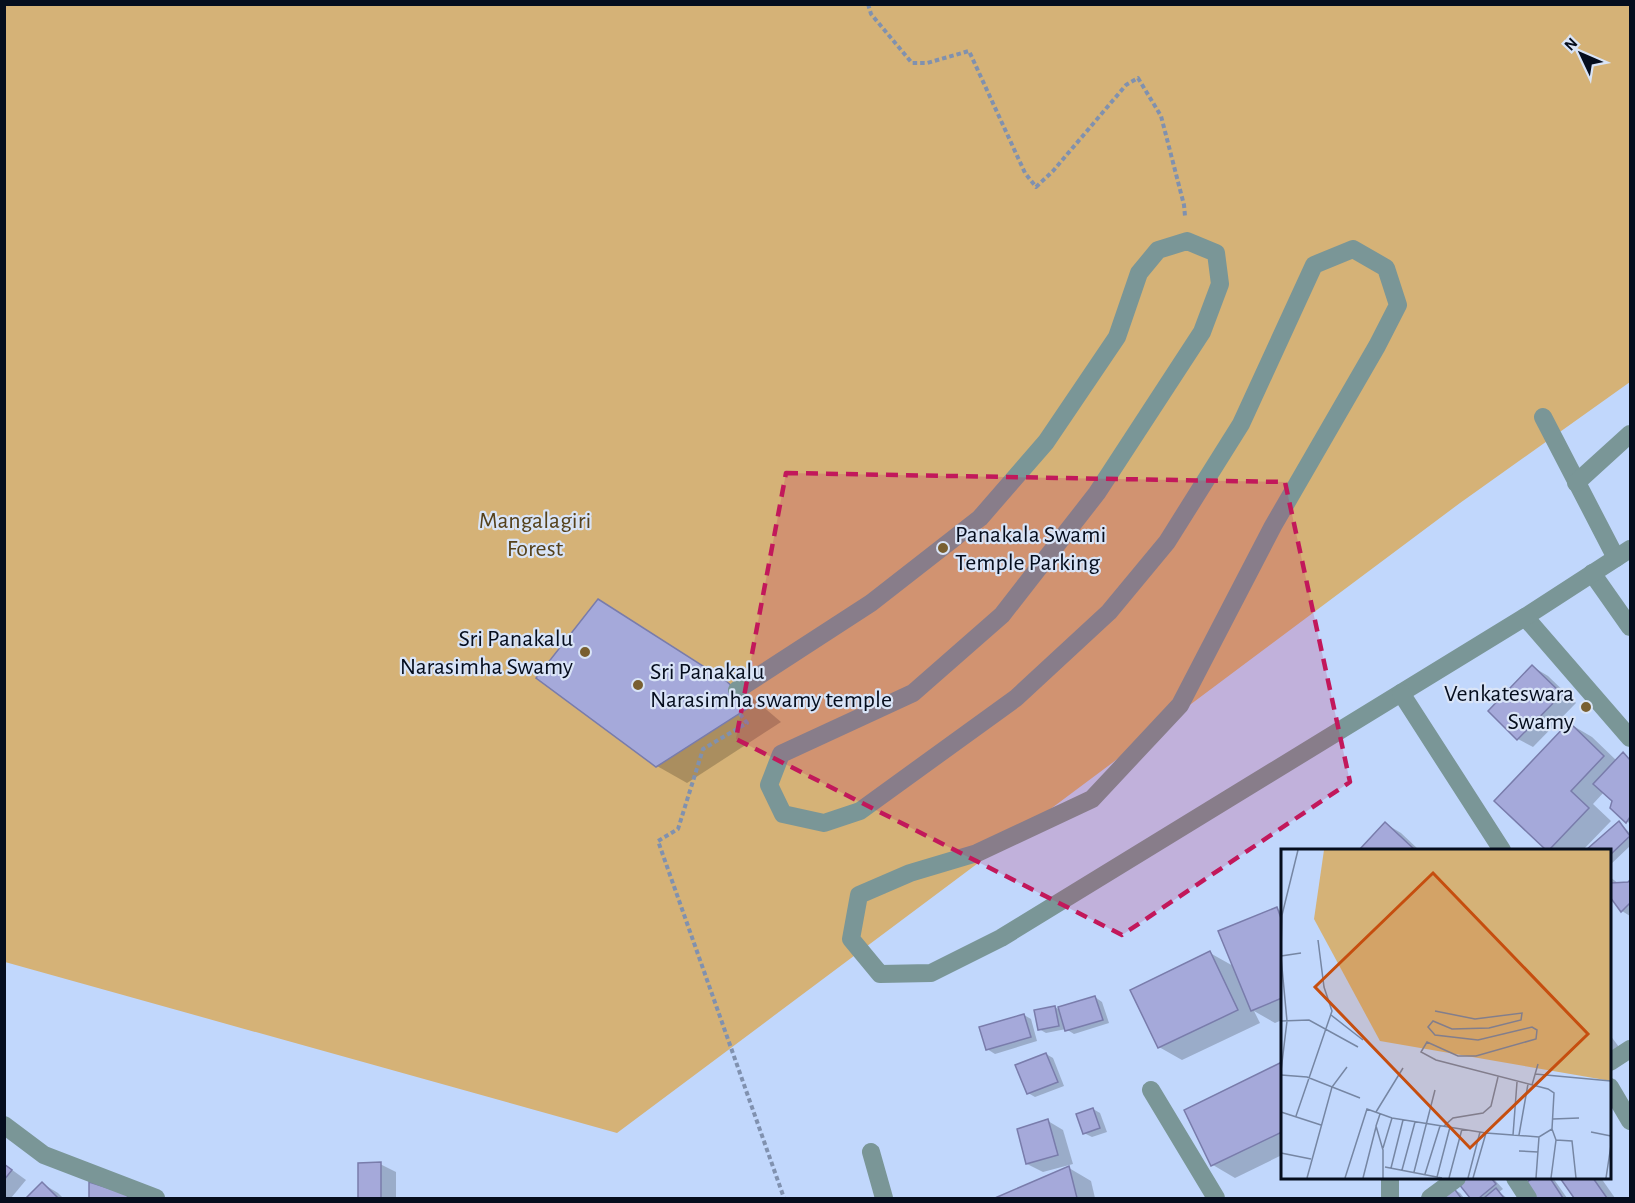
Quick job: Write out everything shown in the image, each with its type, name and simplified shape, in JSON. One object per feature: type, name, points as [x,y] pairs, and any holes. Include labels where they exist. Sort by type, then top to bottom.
[{"type":"street","points":[[737,690],[871,603],[980,518],[1046,442],[1117,337],[1139,273],[1158,250],[1187,241],[1216,253],[1220,284],[1202,332],[1097,493],[1002,615],[913,693],[780,754],[769,785],[783,814],[824,823],[860,811],[1016,698],[1109,612],[1167,542],[1241,424],[1314,265],[1353,249],[1386,268],[1398,305],[1377,346],[1273,526],[1179,705],[1092,799],[976,853],[910,873],[859,895],[851,939],[880,974],[931,973],[1001,938],[1526,617],[1623,554],[1576,483],[1543,417]]},
{"type":"street","points":[[1576,483],[1630,434]]},
{"type":"street","points":[[1592,573],[1630,627]]},
{"type":"street","points":[[1526,617],[1630,738]]},
{"type":"street","points":[[1401,693],[1501,849]]},
{"type":"street","points":[[1611,1061],[1630,1049]]},
{"type":"street","points":[[1611,1089],[1630,1121]]},
{"type":"street","points":[[1151,1090],[1216,1198]]},
{"type":"street","points":[[4,1125],[44,1155],[156,1198]]},
{"type":"street","points":[[871,1152],[884,1198]]},
{"type":"street","points":[[1390,1179],[1390,1198]]},
{"type":"street","points":[[1430,1198],[1456,1179]]},
{"type":"street","points":[[1516,1179],[1528,1198]]},
{"type":"path","points":[[868,4],[871,14],[912,63],[927,63],[969,51],[1025,173],[1036,187],[1053,171],[1126,85],[1138,78],[1161,116],[1184,205],[1187,241]]},
{"type":"path","points":[[740,713],[747,723],[703,749],[678,829],[658,841],[784,1198]]},
{"type":"highlighted area","points":[[786,473],[1285,482],[1350,782],[1122,935],[736,739]]},
{"type":"green space","name":"Mangalagiri Forest","points":[[4,5],[1630,5],[1630,382],[1460,503],[617,1133],[5,962]]},
{"type":"building","name":"Sri Panakalu Narasimha swamy temple","points":[[598,599],[725,680],[753,705],[656,767],[536,678]]},
{"type":"building","points":[[1532,665],[1562,694],[1517,740],[1488,711]]},
{"type":"building","points":[[1569,722],[1604,756],[1571,791],[1589,808],[1550,849],[1545,849],[1494,801]]},
{"type":"building","points":[[1623,752],[1630,760],[1630,817],[1626,823],[1610,808],[1612,801],[1593,784]]},
{"type":"building","points":[[1619,821],[1630,836],[1611,854],[1611,849],[1587,849]]},
{"type":"building","points":[[1385,822],[1414,849],[1360,849]]},
{"type":"building","points":[[1630,880],[1630,903],[1621,912],[1611,898],[1611,883]]},
{"type":"building","points":[[1277,907],[1281,918],[1281,998],[1251,1011],[1218,931]]},
{"type":"building","points":[[1210,951],[1238,1010],[1158,1048],[1130,990]]},
{"type":"building","points":[[1095,996],[1103,1020],[1065,1031],[1058,1007]]},
{"type":"building","points":[[1055,1006],[1059,1026],[1038,1030],[1034,1010]]},
{"type":"building","points":[[1024,1014],[1031,1037],[986,1050],[979,1027]]},
{"type":"building","points":[[1046,1053],[1058,1082],[1027,1094],[1015,1065]]},
{"type":"building","points":[[1281,1062],[1281,1132],[1211,1166],[1184,1110]]},
{"type":"building","points":[[1093,1108],[1100,1128],[1083,1134],[1076,1114]]},
{"type":"building","points":[[1048,1119],[1058,1155],[1026,1164],[1017,1129]]},
{"type":"building","points":[[381,1162],[381,1198],[358,1198],[358,1163]]},
{"type":"building","points":[[4,1164],[12,1170],[4,1180]]},
{"type":"building","points":[[1069,1166],[1077,1198],[995,1198]]},
{"type":"building","points":[[1464,1179],[1492,1179],[1496,1184],[1479,1198],[1470,1198],[1458,1183]]},
{"type":"building","points":[[1531,1179],[1551,1179],[1563,1198],[1535,1198],[1525,1183]]},
{"type":"building","points":[[1561,1179],[1594,1179],[1607,1198],[1574,1198]]},
{"type":"building","points":[[42,1182],[58,1198],[26,1198]]},
{"type":"building","points":[[89,1182],[127,1194],[128,1198],[89,1198]]},
{"type":"building","points":[[1453,1187],[1461,1198],[1438,1198]]},
{"type":"building","points":[[1496,1188],[1504,1198],[1484,1198]]},
{"type":"place","name":"Panakala Swami Temple Parking","points":[[943,548]]},
{"type":"place","name":"Sri Panakalu Narasimha Swamy","points":[[585,652]]},
{"type":"place","name":"Sri Panakalu Narasimha swamy temple","points":[[638,685]]},
{"type":"place","name":"Venkateswara Swamy","points":[[1586,707]]}]
